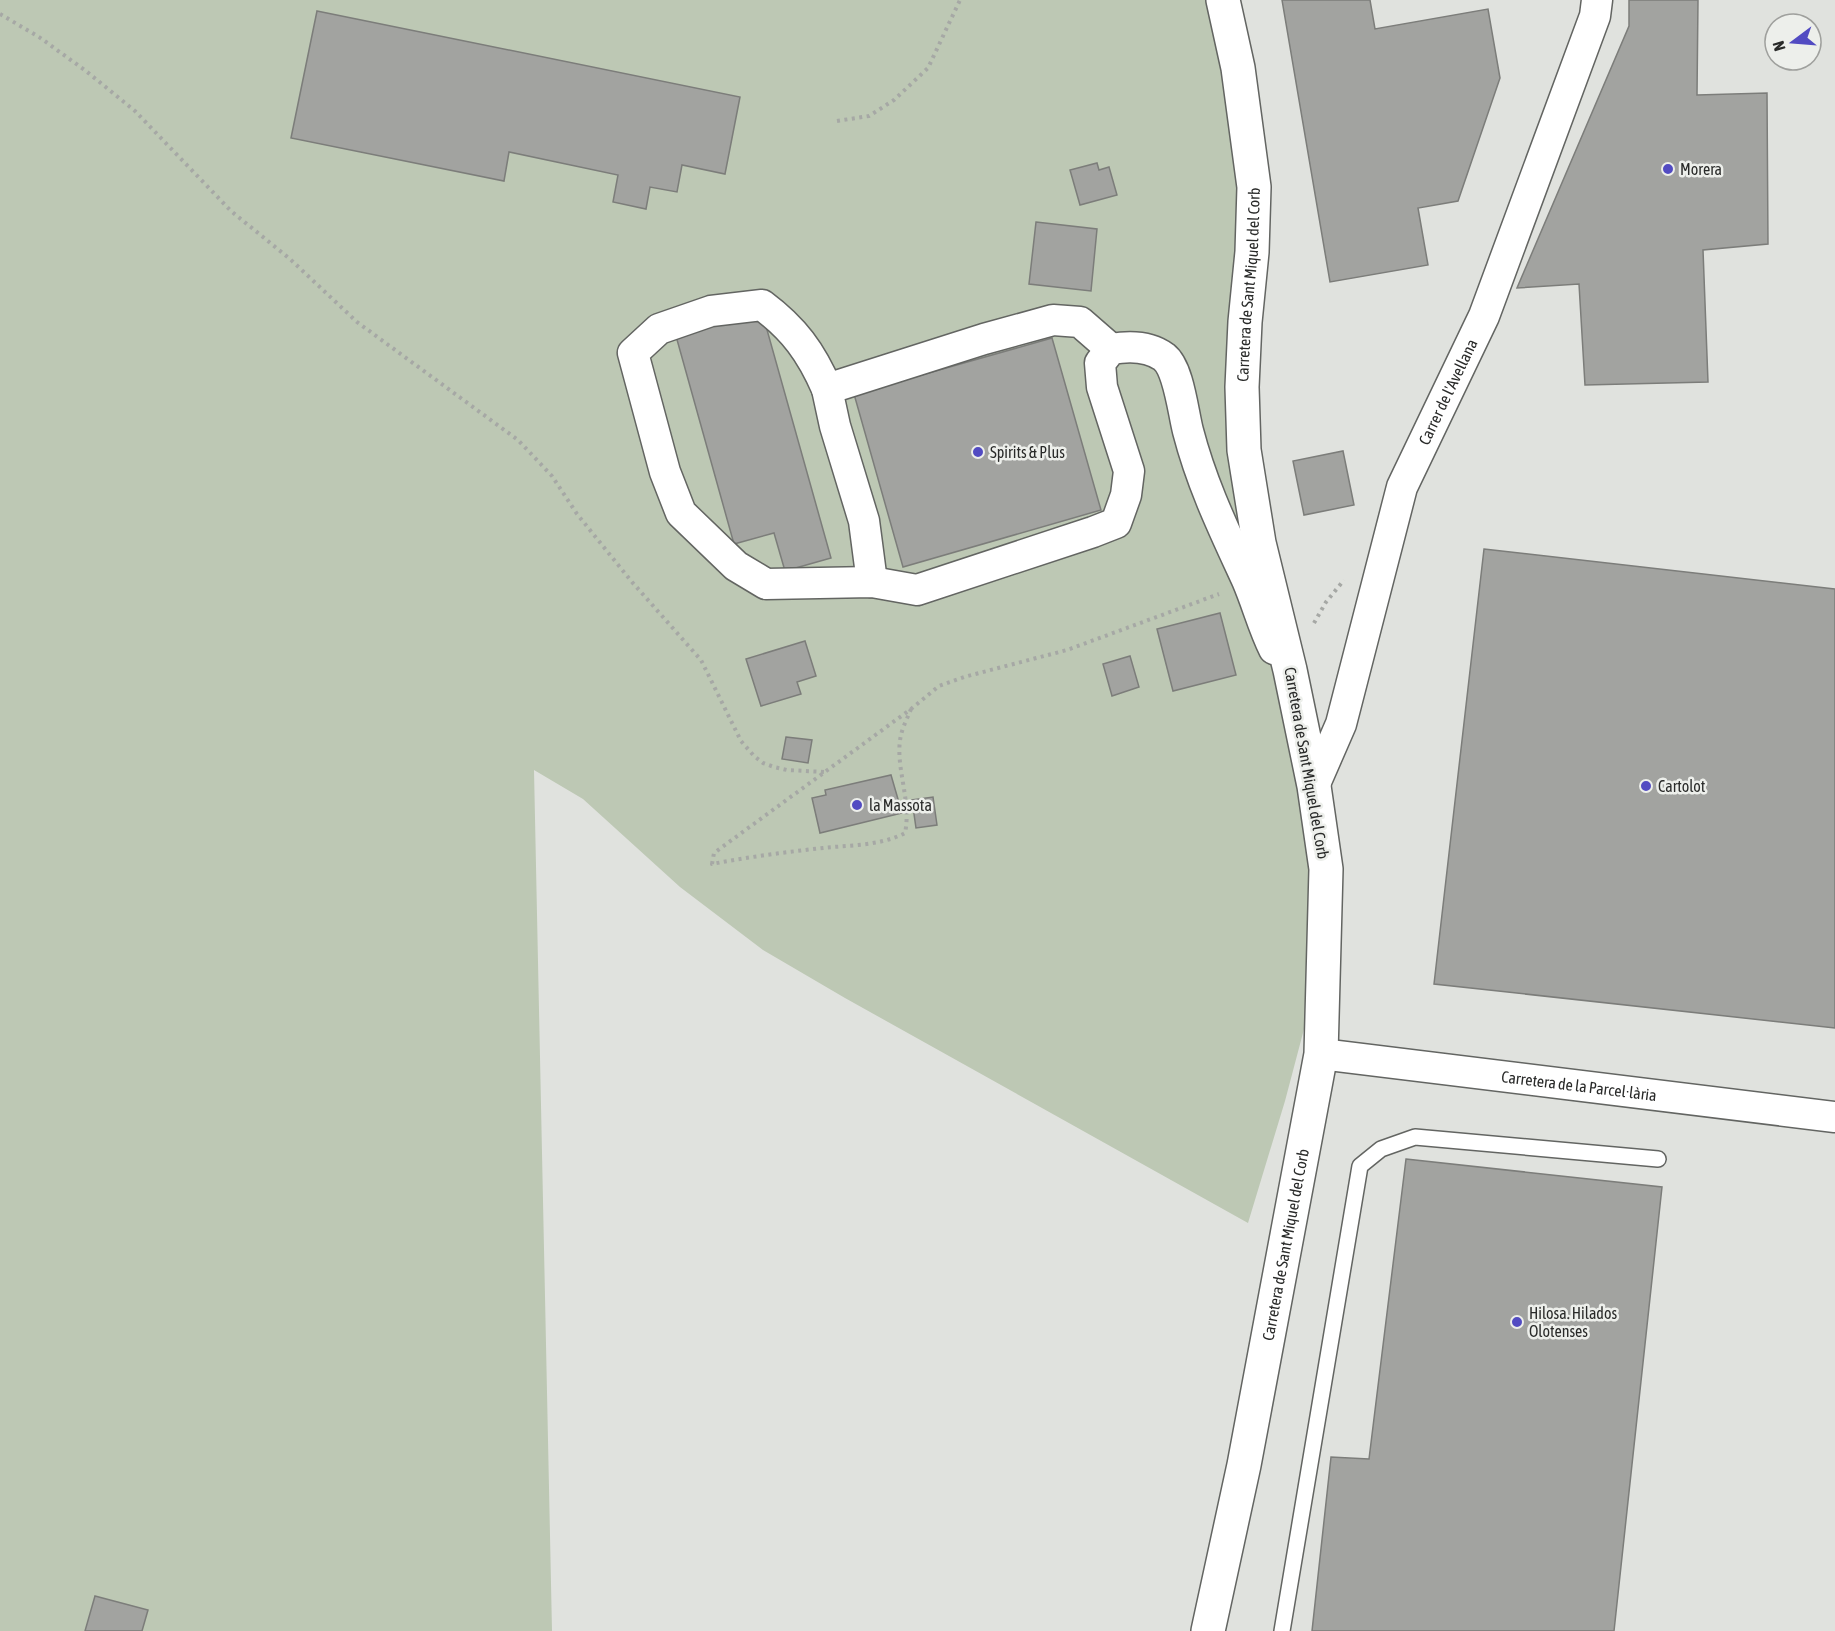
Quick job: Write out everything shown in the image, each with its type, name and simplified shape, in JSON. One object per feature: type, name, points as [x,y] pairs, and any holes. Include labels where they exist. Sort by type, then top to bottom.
[{"type":"street","name":"Carretera de Sant Miquel del Corb","points":[[1208,1631],[1244,1465],[1321,1054],[1326,869],[1314,786],[1293,684],[1259,543],[1244,450],[1242,387],[1245,322],[1252,252],[1254,187],[1238,69],[1223,0]]},
{"type":"street","name":"Carrer de l'Avellana","points":[[1314,786],[1341,724],[1402,487],[1484,315],[1595,16],[1597,0]]},
{"type":"street","points":[[872,582],[864,521],[835,426],[827,389],[814,360],[783,321],[762,305],[711,311],[659,329],[633,353],[665,472],[681,513],[736,566],[766,584],[872,582],[917,590],[1093,532],[1116,522],[1126,495],[1129,471],[1102,387],[1100,363],[1111,349],[1129,346],[1150,351],[1165,358],[1176,377],[1198,469],[1219,522],[1248,583],[1269,639],[1293,684]]},
{"type":"street","points":[[827,389],[984,339],[1053,321],[1080,322],[1111,349]]},
{"type":"street","name":"Carretera de la Parcel·lària","points":[[1321,1054],[1835,1117]]},
{"type":"lane","points":[[1282,1631],[1360,1166],[1381,1149],[1415,1137],[1658,1159]]},
{"type":"path","points":[[837,122],[869,116],[894,100],[928,68],[960,0]]},
{"type":"path","points":[[0,14],[39,37],[135,111],[231,211],[290,259],[357,322],[519,440],[552,476],[577,514],[632,582],[701,660],[741,741],[747,748],[763,763],[774,767],[824,772]]},
{"type":"path","points":[[1293,684],[1326,602],[1348,576]]},
{"type":"path","points":[[911,709],[900,736],[901,772],[908,822],[905,833],[896,838],[875,843],[796,851],[712,864],[714,853],[939,686],[964,677],[1076,647],[1248,583]]},
{"type":"green space","points":[[0,0],[1234,0],[1250,425],[1309,695],[1313,995],[1285,1101],[1248,1223],[763,950],[680,887],[583,799],[534,770],[552,1631],[0,1631]]},
{"type":"building","points":[[1282,0],[1370,0],[1375,29],[1488,9],[1500,78],[1458,201],[1418,208],[1428,265],[1330,282]]},
{"type":"building","name":"Morera","points":[[1629,0],[1698,0],[1697,95],[1767,93],[1768,244],[1703,250],[1708,382],[1585,385],[1579,284],[1517,288],[1629,26]]},
{"type":"building","points":[[317,11],[740,97],[725,174],[682,165],[677,192],[650,187],[646,209],[613,202],[618,175],[509,152],[504,181],[291,138]]},
{"type":"building","points":[[1097,163],[1099,170],[1109,167],[1117,195],[1080,205],[1070,170]]},
{"type":"building","points":[[1036,222],[1097,229],[1091,291],[1029,284]]},
{"type":"building","points":[[762,312],[831,558],[785,571],[774,533],[734,544],[676,336]]},
{"type":"building","name":"Spirits & Plus","points":[[1052,338],[1101,510],[903,567],[854,394]]},
{"type":"building","points":[[1343,451],[1354,505],[1304,515],[1293,461]]},
{"type":"building","name":"Cartolot","points":[[1484,549],[1835,589],[1835,1028],[1434,984]]},
{"type":"building","points":[[1220,613],[1236,675],[1173,691],[1157,629]]},
{"type":"building","points":[[805,641],[816,676],[797,682],[801,694],[761,706],[746,659]]},
{"type":"building","points":[[1130,656],[1139,687],[1112,696],[1103,664]]},
{"type":"building","points":[[786,737],[812,740],[808,763],[782,759]]},
{"type":"building","name":"la Massota","points":[[891,775],[902,813],[820,833],[812,798],[826,795],[825,790]]},
{"type":"building","points":[[933,797],[937,825],[916,828],[912,800]]},
{"type":"building","name":"Hilosa. Hilados Olotenses","points":[[1406,1159],[1662,1187],[1614,1631],[1312,1631],[1331,1457],[1369,1459]]},
{"type":"building","points":[[95,1596],[148,1610],[142,1631],[85,1631]]},
{"type":"place","name":"Morera","points":[[1668,169]]},
{"type":"place","name":"Spirits & Plus","points":[[978,452]]},
{"type":"place","name":"Cartolot","points":[[1646,786]]},
{"type":"place","name":"la Massota","points":[[857,805]]},
{"type":"place","name":"Hilosa. Hilados Olotenses","points":[[1517,1322]]}]
